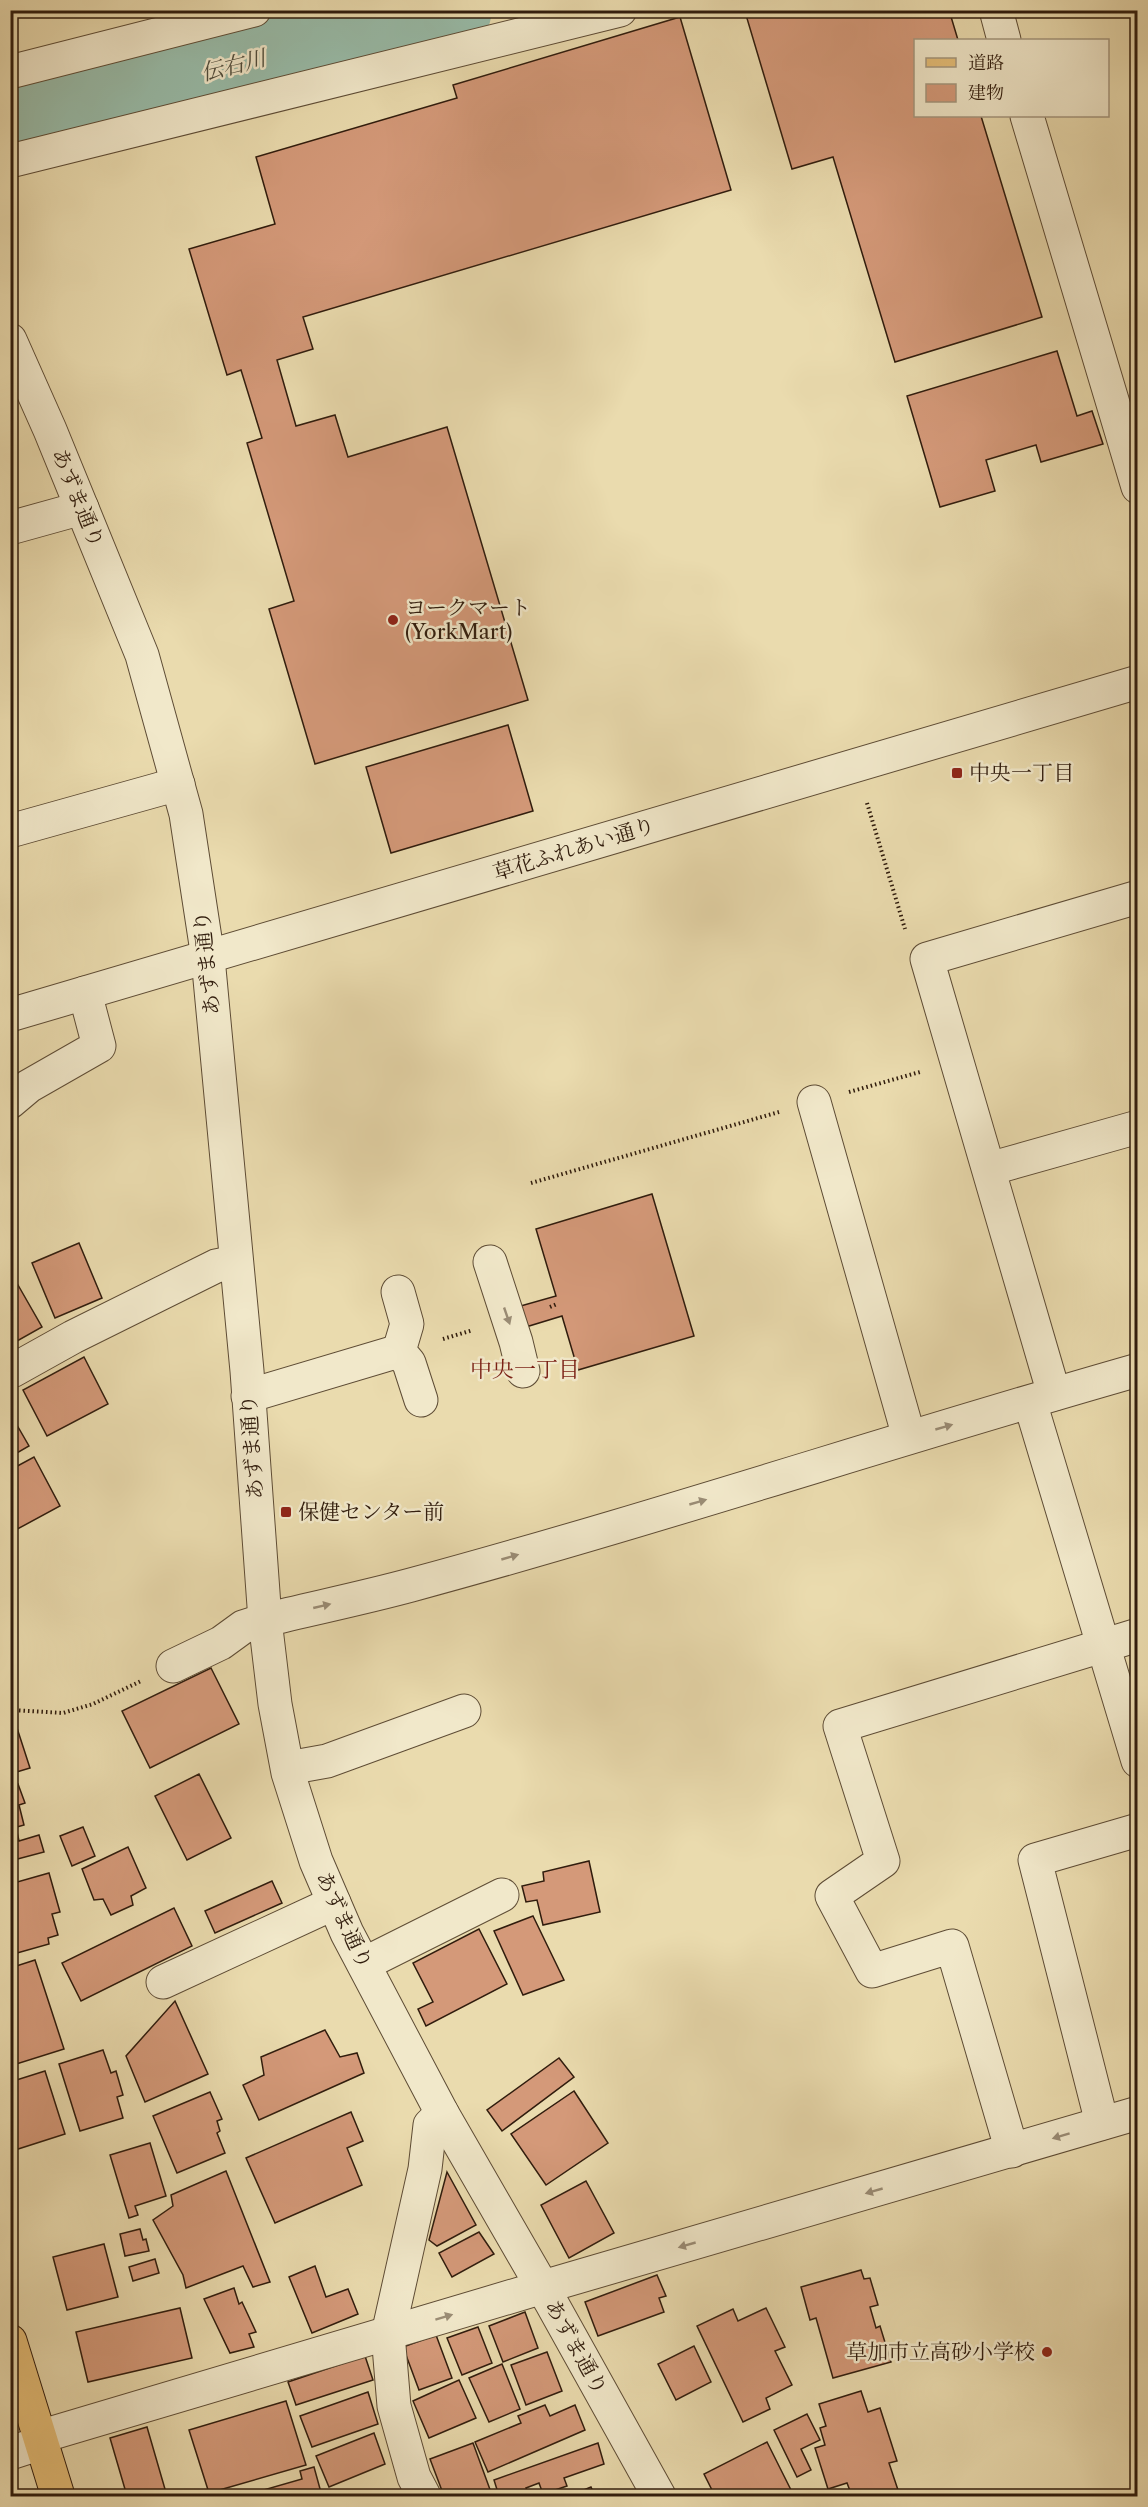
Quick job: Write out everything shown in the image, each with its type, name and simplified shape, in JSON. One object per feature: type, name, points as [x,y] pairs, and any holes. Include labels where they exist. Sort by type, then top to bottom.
[{"type":"main road","points":[[10,2341],[58,2496]]},
{"type":"street","points":[[10,72],[255,10]]},
{"type":"street","points":[[10,161],[620,10]]},
{"type":"street","points":[[996,10],[1005,39]]},
{"type":"street","points":[[1027,117],[1137,486]]},
{"type":"street","name":"あずま通り","points":[[10,340],[142,656],[186,814],[208,958],[248,1396],[265,1620],[275,1704],[288,1768],[316,1861],[364,1964],[442,2113],[543,2287],[659,2496]]},
{"type":"street","points":[[10,528],[82,508]]},
{"type":"street","name":"草花ふれあい通り","points":[[10,1015],[1137,682]]},
{"type":"street","points":[[10,831],[178,784]]},
{"type":"street","points":[[1137,897],[927,959],[989,1169],[1102,1646],[1137,1761]]},
{"type":"street","points":[[10,1102],[29,1086],[99,1046],[85,993]]},
{"type":"street","points":[[814,1102],[909,1437]]},
{"type":"street","points":[[989,1169],[1137,1127]]},
{"type":"street","points":[[12,1371],[74,1336],[216,1266],[236,1262]]},
{"type":"street","points":[[490,1262],[523,1371]]},
{"type":"street","points":[[398,1292],[407,1324],[399,1351]]},
{"type":"street","points":[[248,1396],[399,1351]]},
{"type":"street","points":[[399,1351],[409,1363],[422,1400]]},
{"type":"street","points":[[173,1666],[221,1643],[243,1627],[265,1620],[410,1586],[760,1484],[909,1437],[1137,1370]]},
{"type":"street","points":[[1012,2151],[952,1946],[872,1971],[832,1896],[883,1861],[840,1726],[1137,1635]]},
{"type":"street","points":[[288,1768],[327,1761],[464,1711]]},
{"type":"street","points":[[1102,2123],[1035,1860],[1137,1830]]},
{"type":"street","points":[[364,1964],[502,1895]]},
{"type":"street","points":[[163,1982],[334,1903]]},
{"type":"street","points":[[424,2496],[414,2477],[394,2406],[388,2334],[425,2169],[430,2125],[442,2113]]},
{"type":"street","points":[[10,2453],[40,2440],[543,2287],[1137,2113]]},
{"type":"path","points":[[867,803],[912,951],[927,959]]},
{"type":"path","points":[[531,1183],[956,1062]]},
{"type":"path","points":[[550,1307],[557,1304]]},
{"type":"path","points":[[435,1341],[475,1330]]},
{"type":"path","points":[[10,1710],[63,1713],[93,1704],[173,1666]]},
{"type":"building","points":[[759,10],[949,10],[958,39],[914,39],[914,117],[981,117],[1042,317],[895,362],[833,157],[792,169],[746,15]]},
{"type":"building","points":[[680,17],[731,190],[303,317],[313,349],[277,360],[296,426],[335,415],[348,457],[447,427],[528,700],[315,764],[269,609],[294,601],[247,443],[262,438],[241,370],[227,375],[189,249],[275,224],[256,157],[457,98],[453,85]]},
{"type":"building","points":[[1057,351],[1077,416],[1092,411],[1103,444],[1041,462],[1036,445],[986,460],[995,491],[940,507],[907,396]]},
{"type":"building","points":[[508,725],[533,811],[391,853],[366,767]]},
{"type":"building","points":[[652,1194],[694,1336],[578,1370],[562,1316],[516,1330],[510,1309],[556,1296],[536,1229]]},
{"type":"building","points":[[79,1243],[102,1298],[55,1318],[32,1263]]},
{"type":"building","points":[[14,1278],[42,1327],[10,1345],[10,1280]]},
{"type":"building","points":[[84,1357],[108,1404],[47,1436],[23,1390]]},
{"type":"building","points":[[10,1413],[29,1446],[10,1457]]},
{"type":"building","points":[[34,1457],[60,1506],[10,1533],[10,1470]]},
{"type":"building","points":[[211,1668],[239,1724],[150,1768],[122,1711]]},
{"type":"building","points":[[17,1728],[30,1768],[10,1774],[10,1730]]},
{"type":"building","points":[[199,1774],[231,1838],[187,1860],[155,1796]]},
{"type":"building","points":[[18,1784],[25,1803],[19,1805],[24,1825],[10,1829],[10,1786]]},
{"type":"building","points":[[83,1827],[95,1856],[72,1866],[60,1836]]},
{"type":"building","points":[[17,1832],[19,1841],[39,1835],[44,1852],[10,1861],[10,1834]]},
{"type":"building","points":[[128,1847],[146,1888],[131,1896],[133,1905],[111,1915],[103,1899],[94,1900],[82,1869]]},
{"type":"building","points":[[589,1861],[600,1912],[543,1925],[537,1900],[526,1902],[522,1886],[544,1881],[543,1872]]},
{"type":"building","points":[[49,1873],[60,1912],[52,1914],[58,1935],[48,1938],[49,1944],[10,1955],[10,1884]]},
{"type":"building","points":[[272,1881],[282,1903],[215,1933],[205,1911]]},
{"type":"building","points":[[174,1908],[192,1946],[81,2001],[62,1963]]},
{"type":"building","points":[[533,1916],[564,1980],[523,1995],[494,1931]]},
{"type":"building","points":[[479,1929],[507,1984],[426,2026],[418,2009],[433,2002],[413,1963]]},
{"type":"building","points":[[35,1960],[64,2049],[10,2066],[10,1968]]},
{"type":"building","points":[[175,2001],[208,2074],[145,2102],[126,2056]]},
{"type":"building","points":[[325,2030],[340,2057],[357,2053],[364,2073],[259,2120],[243,2085],[264,2075],[261,2057]]},
{"type":"building","points":[[103,2050],[111,2073],[116,2071],[123,2095],[117,2097],[123,2118],[80,2131],[59,2064]]},
{"type":"building","points":[[559,2058],[574,2077],[502,2131],[487,2110]]},
{"type":"building","points":[[45,2071],[65,2134],[15,2150],[10,2137],[10,2082]]},
{"type":"building","points":[[574,2091],[608,2143],[546,2185],[511,2134]]},
{"type":"building","points":[[210,2092],[222,2119],[217,2121],[220,2131],[217,2133],[225,2153],[177,2173],[153,2116]]},
{"type":"building","points":[[351,2112],[363,2141],[347,2148],[362,2185],[275,2223],[246,2158]]},
{"type":"building","points":[[150,2143],[166,2196],[135,2206],[138,2215],[129,2218],[110,2155]]},
{"type":"building","points":[[226,2171],[270,2282],[253,2287],[243,2266],[186,2288],[183,2275],[153,2220],[173,2206],[171,2195]]},
{"type":"building","points":[[447,2172],[476,2225],[437,2246],[429,2240]]},
{"type":"building","points":[[586,2181],[614,2233],[569,2258],[541,2205]]},
{"type":"building","points":[[140,2229],[149,2251],[125,2256],[120,2234]]},
{"type":"building","points":[[479,2232],[494,2254],[452,2277],[439,2253]]},
{"type":"building","points":[[104,2244],[118,2297],[67,2310],[53,2257]]},
{"type":"building","points":[[155,2259],[159,2273],[133,2281],[129,2267]]},
{"type":"building","points":[[315,2266],[326,2297],[348,2289],[358,2314],[312,2333],[289,2277]]},
{"type":"building","points":[[861,2270],[864,2279],[870,2278],[878,2305],[870,2307],[876,2328],[880,2326],[891,2362],[833,2378],[816,2318],[810,2320],[801,2287]]},
{"type":"building","points":[[657,2275],[666,2296],[659,2298],[664,2312],[598,2336],[585,2302]]},
{"type":"building","points":[[234,2288],[239,2304],[242,2302],[256,2332],[249,2334],[254,2347],[230,2353],[204,2299]]},
{"type":"building","points":[[180,2308],[192,2358],[88,2382],[76,2332]]},
{"type":"building","points":[[766,2308],[785,2347],[775,2351],[792,2385],[766,2398],[770,2409],[743,2422],[697,2326],[733,2309],[738,2321]]},
{"type":"building","points":[[525,2312],[538,2348],[503,2362],[489,2326]]},
{"type":"building","points":[[478,2327],[492,2363],[462,2375],[447,2338]]},
{"type":"building","points":[[436,2335],[452,2378],[419,2390],[403,2347]]},
{"type":"building","points":[[694,2346],[711,2382],[676,2400],[658,2364]]},
{"type":"building","points":[[547,2352],[562,2391],[526,2405],[511,2365]]},
{"type":"building","points":[[365,2356],[373,2380],[296,2405],[288,2382]]},
{"type":"building","points":[[502,2364],[520,2409],[489,2422],[469,2378]]},
{"type":"building","points":[[459,2380],[476,2418],[429,2438],[413,2401]]},
{"type":"building","points":[[861,2391],[868,2412],[880,2408],[897,2461],[889,2463],[900,2496],[852,2496],[847,2483],[828,2489],[815,2448],[825,2445],[820,2428],[826,2426],[819,2404]]},
{"type":"building","points":[[368,2392],[378,2424],[312,2447],[300,2416]]},
{"type":"building","points":[[286,2401],[306,2465],[209,2493],[189,2430]]},
{"type":"building","points":[[545,2405],[550,2416],[575,2405],[585,2430],[488,2472],[475,2442],[521,2423],[518,2416]]},
{"type":"building","points":[[807,2414],[820,2440],[801,2449],[811,2470],[797,2477],[774,2430]]},
{"type":"building","points":[[147,2427],[167,2496],[127,2496],[110,2438]]},
{"type":"building","points":[[374,2433],[385,2464],[329,2487],[316,2456]]},
{"type":"building","points":[[767,2442],[794,2496],[715,2496],[704,2474]]},
{"type":"building","points":[[473,2443],[492,2495],[444,2496],[430,2459]]},
{"type":"building","points":[[598,2443],[604,2464],[564,2478],[567,2486],[543,2494],[539,2483],[526,2488],[530,2496],[499,2496],[494,2480]]},
{"type":"building","points":[[314,2467],[322,2496],[243,2496],[302,2479],[300,2471]]},
{"type":"building","points":[[591,2487],[595,2496],[569,2496]]},
{"type":"waterway","name":"伝右川","points":[[10,120],[455,10]]},
{"type":"place","name":"ヨークマート (YorkMart)","points":[[393,620]]},
{"type":"place","name":"中央一丁目","points":[[957,773]]},
{"type":"place","name":"保健センター前","points":[[286,1512]]},
{"type":"place","name":"草加市立高砂小学校","points":[[1047,2352]]},
{"type":"district","name":"中央一丁目","points":[[525,1369]]}]
